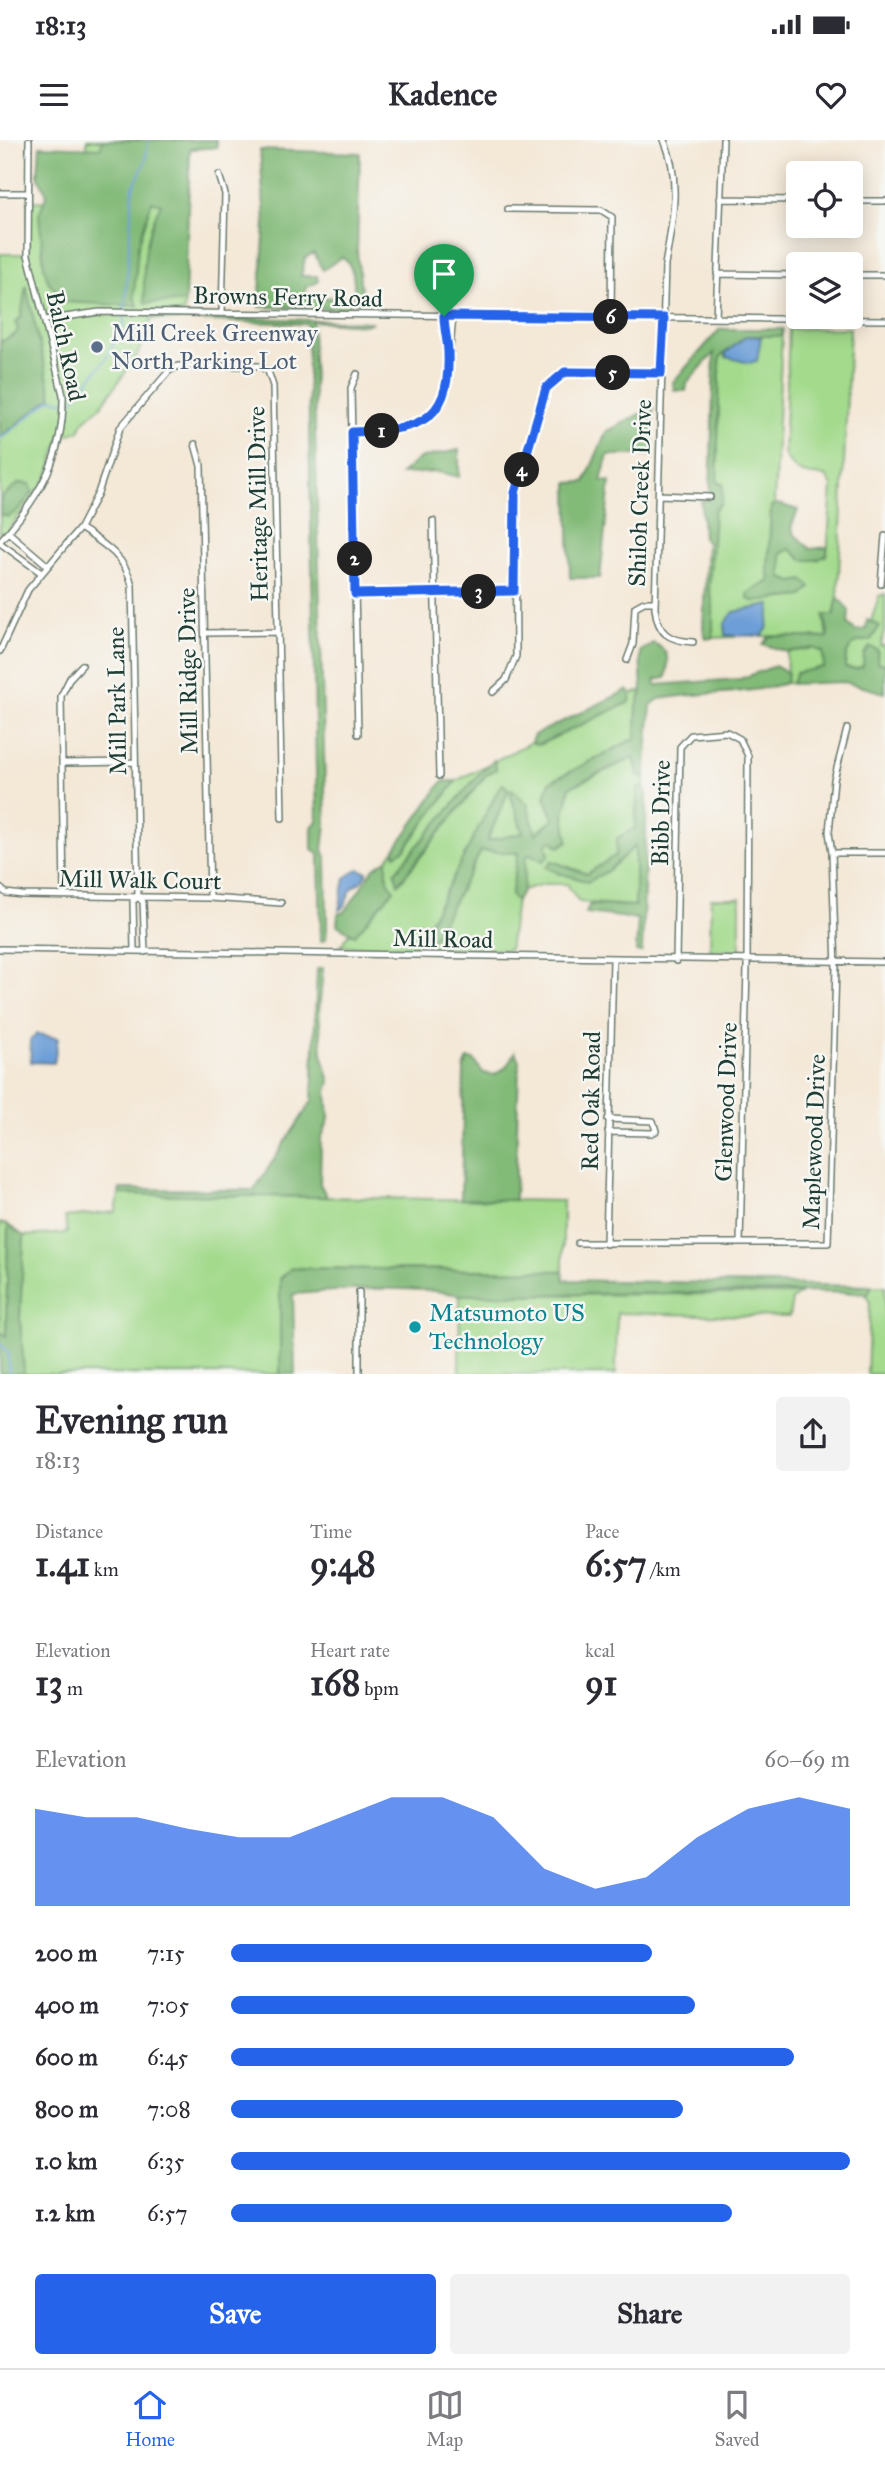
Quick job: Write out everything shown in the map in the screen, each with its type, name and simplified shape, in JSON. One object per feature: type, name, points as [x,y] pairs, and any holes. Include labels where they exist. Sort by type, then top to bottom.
[{"type":"street","name":"Balch Road","points":[[0,542],[35,500],[47,478],[55,460],[63,417],[63,395],[27,245],[29,140]]},
{"type":"street","name":"Shiloh Creek Drive","points":[[664,140],[674,173],[661,373],[655,602],[658,628],[663,634],[678,641],[693,642]]},
{"type":"street","points":[[716,318],[723,140]]},
{"type":"street","points":[[219,175],[225,194],[222,314]]},
{"type":"street","points":[[0,193],[28,193]]},
{"type":"street","points":[[720,200],[786,200]]},
{"type":"street","points":[[863,201],[885,201]]},
{"type":"street","points":[[508,209],[601,210],[612,217],[611,317]]},
{"type":"street","points":[[717,274],[786,275]]},
{"type":"street","points":[[863,275],[885,275]]},
{"type":"street","points":[[39,299],[44,309],[53,315],[69,316]]},
{"type":"street","name":"Browns Ferry Road","points":[[45,320],[131,312],[885,320]]},
{"type":"street","points":[[49,337],[53,324],[69,316]]},
{"type":"street","points":[[444,316],[445,344],[448,349]]},
{"type":"street","points":[[352,432],[404,429],[430,416],[444,395],[448,349],[452,344],[453,316]]},
{"type":"street","name":"Heritage Mill Drive","points":[[0,651],[16,610],[40,572],[80,528],[98,493],[120,428],[169,371],[178,366],[259,366],[268,371],[273,386],[282,818]]},
{"type":"street","points":[[493,692],[506,680],[516,656],[515,493],[546,388],[565,372],[661,373]]},
{"type":"street","points":[[357,374],[351,388],[358,734]]},
{"type":"street","name":"Mill Ridge Drive","points":[[195,444],[201,466],[210,898]]},
{"type":"street","points":[[659,495],[710,497]]},
{"type":"street","points":[[433,521],[439,776]]},
{"type":"street","name":"Mill Park Lane","points":[[80,528],[121,558],[128,567],[132,585],[138,897],[134,901],[134,951]]},
{"type":"street","points":[[8,532],[47,565]]},
{"type":"street","points":[[881,584],[885,536]]},
{"type":"street","points":[[0,542],[40,572]]},
{"type":"street","points":[[355,594],[514,591]]},
{"type":"street","points":[[627,660],[633,644],[635,607],[644,602],[655,602]]},
{"type":"street","points":[[205,633],[277,632]]},
{"type":"street","points":[[64,895],[61,696],[70,678],[82,665]]},
{"type":"street","points":[[836,961],[830,807],[847,729]]},
{"type":"street","name":"Bibb Drive","points":[[676,961],[680,747],[691,735],[727,732],[740,739],[748,756],[747,961]]},
{"type":"street","points":[[62,763],[135,762]]},
{"type":"street","points":[[832,853],[885,853]]},
{"type":"street","name":"Mill Walk Court","points":[[0,888],[6,893],[22,895],[210,898],[281,903]]},
{"type":"street","name":"Mill Park Lane","points":[[138,897],[144,902],[145,952]]},
{"type":"street","name":"Mill Road","points":[[0,949],[885,962]]},
{"type":"street","name":"Red Oak Road","points":[[606,1244],[613,960]]},
{"type":"street","name":"Glenwood Drive","points":[[740,1243],[747,961]]},
{"type":"street","name":"Maplewood Drive","points":[[578,1243],[828,1243],[836,961]]},
{"type":"street","points":[[608,1119],[653,1121],[656,1130],[652,1133],[608,1132]]},
{"type":"street","points":[[359,1292],[359,1374]]},
{"type":"green space","points":[[87,140],[216,140],[217,147],[190,149],[184,313],[154,313],[137,356],[101,406],[83,422],[79,431],[61,437],[47,478],[0,541],[0,254],[28,254],[28,201],[72,202],[87,176]]},
{"type":"green space","points":[[103,140],[216,140],[217,147],[190,149],[185,302],[145,303],[146,252],[151,228],[161,204],[152,201],[138,246],[134,297],[138,306],[65,302],[48,281],[44,267],[39,214],[47,194],[38,176],[40,146],[100,148]]},
{"type":"green space","points":[[260,150],[360,153],[357,251],[362,300],[355,305],[353,273],[342,257],[323,270],[314,253],[305,258],[301,276],[317,276],[318,282],[306,287],[306,298],[351,297],[351,309],[259,307],[265,223]]},
{"type":"green space","points":[[26,286],[52,397],[0,437],[0,342],[16,334],[18,328],[15,323],[21,317]]},
{"type":"green space","points":[[154,315],[373,322],[365,325],[312,321],[326,824],[323,850],[326,857],[327,929],[326,939],[321,941],[319,854],[312,849],[312,827],[317,821],[307,324],[153,319]]},
{"type":"green space","points":[[720,329],[783,329],[782,336],[746,336],[720,357],[717,482],[723,484],[722,502],[714,511],[709,588],[713,603],[713,638],[706,639],[703,628],[707,543],[703,538],[701,501],[710,499],[714,353],[687,383],[686,391],[674,390],[673,382]]},
{"type":"green space","points":[[789,329],[850,329],[838,597],[834,615],[824,616],[827,638],[762,636],[768,624],[771,606],[768,605],[734,612],[726,636],[736,637],[713,638],[713,603],[709,588],[714,511],[723,484],[717,483],[720,357],[726,353],[726,357],[759,336],[782,336],[774,505],[771,506],[770,581],[753,601],[803,596],[792,582],[782,578],[781,553],[790,548],[802,560],[827,555],[832,486],[826,476],[806,474],[796,469],[784,454]]},
{"type":"green space","points":[[653,407],[652,455],[608,455],[601,481],[610,482],[600,578],[570,578],[568,483],[585,482],[606,432]]},
{"type":"green space","points":[[459,450],[459,477],[439,472],[401,474],[420,458]]},
{"type":"green space","points":[[19,483],[30,484],[33,492],[17,511],[8,517],[1,514],[2,497]]},
{"type":"green space","points":[[778,504],[798,510],[791,527],[794,534],[810,549],[827,547],[827,555],[817,560],[802,560],[790,549],[781,553],[782,578],[792,582],[804,580],[811,587],[803,596],[753,601],[748,599],[748,593],[770,581],[768,569],[771,506]]},
{"type":"green space","points":[[885,594],[885,627],[881,646],[885,646],[885,675],[845,668],[849,649],[855,643],[865,640],[879,596]]},
{"type":"green space","points":[[838,597],[849,611],[848,624],[856,631],[866,629],[867,620],[880,626],[870,641],[858,642],[850,647],[845,668],[856,669],[863,666],[864,654],[870,647],[878,650],[877,663],[885,664],[885,693],[844,682],[792,684],[796,673],[824,667],[823,652],[814,648],[787,652],[763,644],[770,636],[827,638],[824,615],[834,615]]},
{"type":"green space","points":[[653,643],[663,649],[668,661],[666,678],[655,680],[656,685],[740,679],[775,666],[788,673],[786,683],[755,690],[659,699],[651,705],[645,778],[638,775],[634,757],[570,787],[564,814],[568,841],[559,847],[552,840],[546,844],[549,855],[543,861],[530,854],[526,857],[523,890],[516,901],[511,896],[518,853],[481,851],[435,936],[425,948],[419,943],[503,784],[509,789],[487,841],[523,833],[511,796],[512,789],[527,804],[536,834],[554,819],[545,797],[550,782],[636,738],[637,707],[642,691],[640,651]]},
{"type":"green space","points":[[814,648],[823,652],[824,667],[796,673],[792,684],[786,683],[787,652]]},
{"type":"green space","points":[[628,690],[631,694],[630,702],[538,745],[531,742],[534,735]]},
{"type":"green space","points":[[642,691],[637,707],[636,738],[550,782],[545,797],[555,819],[535,834],[527,804],[511,796],[523,834],[487,841],[509,789],[435,936],[481,851],[518,853],[512,896],[516,901],[509,950],[340,946],[349,934],[355,934],[387,879],[387,860],[395,849],[395,854],[404,850],[456,781],[493,762],[481,772],[399,884],[486,775],[496,769],[494,761],[531,742],[539,745],[629,702],[631,694]]},
{"type":"green space","points":[[635,757],[638,775],[645,778],[644,788],[638,789],[635,828],[616,855],[587,874],[552,861],[558,874],[568,874],[588,882],[609,870],[635,845],[635,906],[579,902],[567,884],[544,884],[523,890],[526,857],[564,831],[564,814],[570,787]]},
{"type":"green space","points":[[494,760],[496,769],[486,775],[398,884],[395,872]]},
{"type":"green space","points":[[443,781],[456,781],[404,850],[395,855],[395,849]]},
{"type":"green space","points":[[638,788],[644,788],[647,794],[642,952],[636,952],[638,919],[586,913],[589,905],[635,906],[635,846],[609,870],[588,882],[546,867],[552,861],[587,874],[616,855],[617,838],[635,828]]},
{"type":"green space","points":[[387,860],[387,879],[394,890],[355,935],[337,925],[338,914],[345,912],[374,868]]},
{"type":"green space","points":[[711,898],[740,898],[740,951],[710,950]]},
{"type":"green space","points":[[323,968],[319,1011],[322,1053],[330,1082],[327,1092],[329,1119],[321,1139],[320,1184],[327,1197],[119,1194],[120,1189],[254,1190],[312,1101],[317,969]]},
{"type":"green space","points":[[515,1052],[519,1061],[515,1200],[461,1199],[464,1068],[468,1059],[474,1060],[483,1073],[494,1075],[506,1067]]},
{"type":"green space","points":[[119,1194],[563,1201],[563,1271],[291,1268],[280,1279],[280,1374],[24,1374],[20,1318],[24,1236],[67,1233],[65,1217],[116,1212]]},
{"type":"green space","points":[[0,1223],[8,1225],[6,1337],[0,1331]]},
{"type":"green space","points":[[8,1225],[24,1236],[20,1318],[24,1374],[1,1374],[0,1369],[0,1331],[6,1336]]},
{"type":"green space","points":[[291,1268],[563,1271],[564,1280],[872,1286],[867,1296],[862,1293],[814,1292],[460,1295],[398,1289],[293,1294],[295,1374],[280,1374],[280,1279]]},
{"type":"green space","points":[[872,1286],[885,1286],[885,1374],[867,1374],[870,1303],[867,1296]]},
{"type":"green space","points":[[800,1294],[792,1300],[789,1317],[617,1313],[616,1374],[459,1374],[460,1295]]},
{"type":"water","points":[[746,336],[761,337],[757,361],[749,363],[726,357],[726,353]]},
{"type":"water","points":[[771,605],[767,629],[762,636],[725,635],[725,623],[734,612]]},
{"type":"water","points":[[358,869],[367,872],[366,876],[351,890],[346,904],[339,910],[345,878]]},
{"type":"water","points":[[37,1034],[58,1038],[54,1063],[31,1062],[30,1040]]},
{"type":"waterway","points":[[0,439],[51,399],[72,402],[105,360],[124,323],[133,187],[145,163],[149,140]]},
{"type":"waterway","points":[[0,1343],[9,1354],[9,1374]]},
{"type":"place","name":"Mill Creek Greenway North Parking Lot","points":[[97,347]]},
{"type":"place","name":"Matsumoto US Technology","points":[[415,1327]]},
{"type":"route","points":[[444,316],[664,318],[661,373],[565,372],[546,388],[513,504],[514,591],[355,594],[352,432],[404,429],[417,425],[439,406],[447,383],[448,349],[445,344],[444,316]]}]
